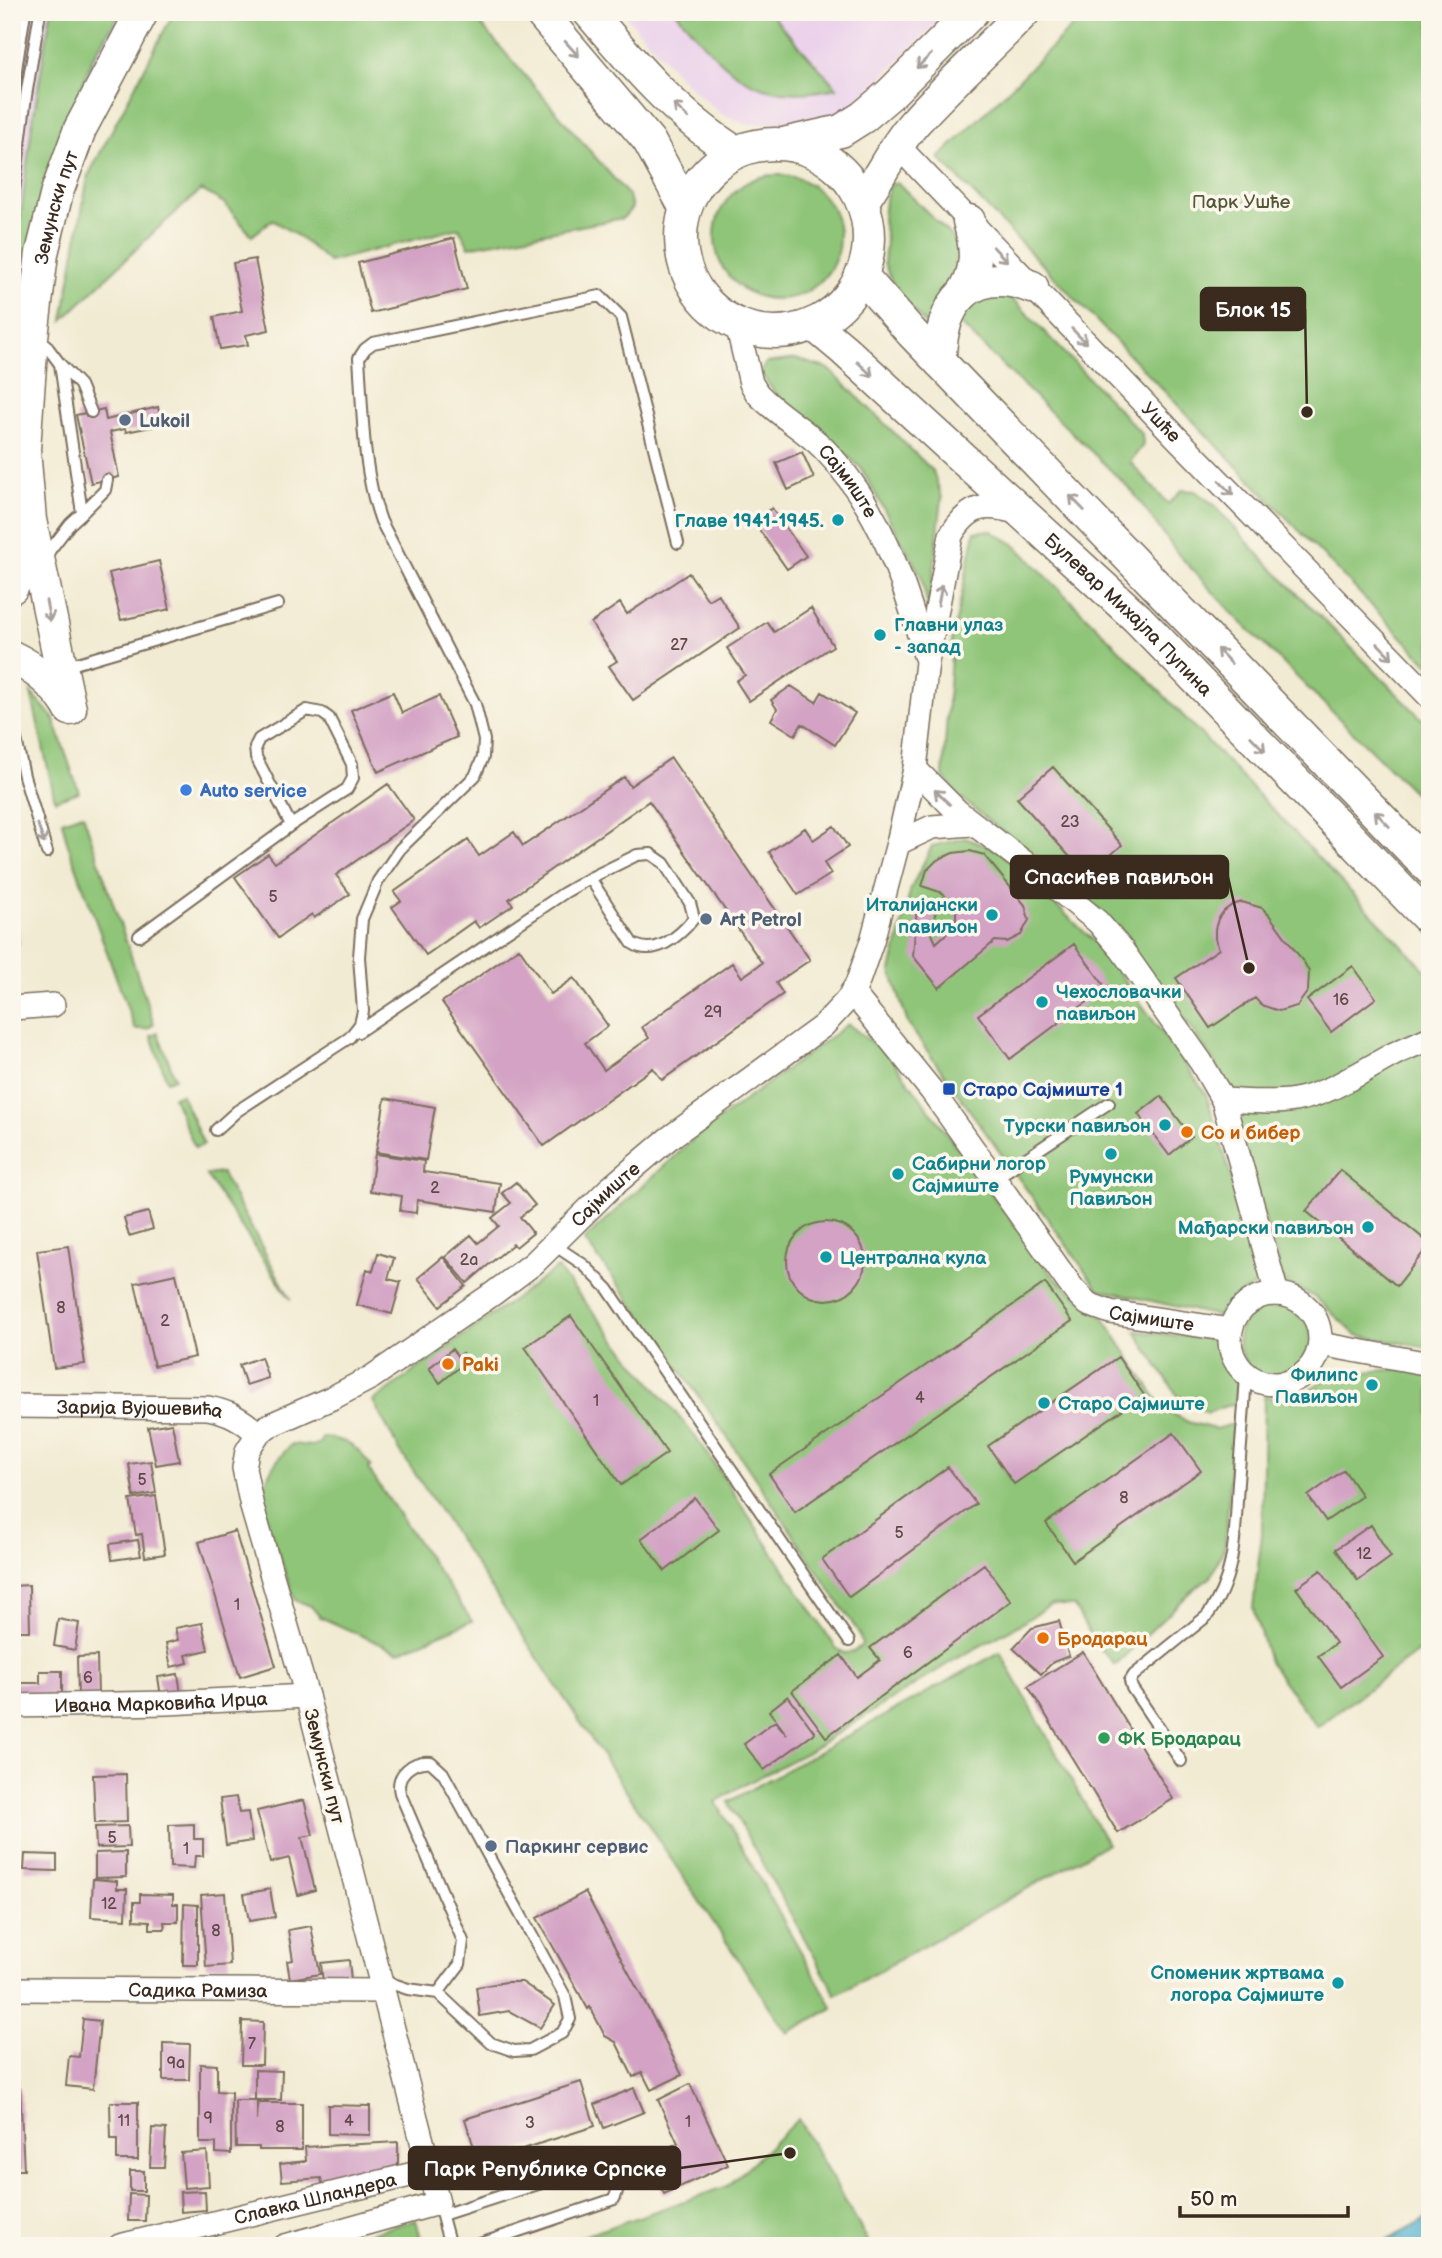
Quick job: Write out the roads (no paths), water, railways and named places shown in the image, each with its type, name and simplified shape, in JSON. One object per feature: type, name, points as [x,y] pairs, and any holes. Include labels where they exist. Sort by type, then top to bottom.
[{"type":"main road","name":"Земунски пут","points":[[13,653],[38,671],[70,709],[30,520],[24,449],[32,337],[42,253],[57,192],[85,120],[142,12]]},
{"type":"main road","points":[[540,12],[649,141],[685,207]]},
{"type":"main road","points":[[589,12],[684,115],[735,152]]},
{"type":"main road","points":[[784,144],[801,147],[831,162],[849,180],[862,202],[867,220],[867,257],[862,275],[842,304],[813,324],[788,331],[749,329],[724,317],[706,303],[686,271],[680,240],[685,207],[699,180],[722,159],[751,146],[784,144],[841,131],[890,94],[972,12]]},
{"type":"main road","points":[[862,202],[897,145],[916,121],[1024,12]]},
{"type":"main road","points":[[961,296],[970,284],[975,268],[975,248],[969,221]]},
{"type":"main road","name":"Булевар Михајла Пупина","points":[[862,275],[940,362],[1430,869]]},
{"type":"main road","points":[[940,362],[942,330],[953,305],[970,287],[996,279],[1032,287]]},
{"type":"main road","name":"Булевар Михајла Пупина","points":[[813,324],[1136,618],[1430,920]]},
{"type":"main road","points":[[12,587],[23,565],[30,520]]},
{"type":"street","name":"Ушће","points":[[897,145],[1430,697]]},
{"type":"street","name":"Сајмиште","points":[[737,324],[751,383],[757,393],[832,458],[880,528],[904,587],[927,662]]},
{"type":"street","name":"Сајмиште","points":[[258,1434],[279,1421],[352,1387],[396,1361],[494,1293],[554,1245],[609,1189],[668,1139],[822,1026],[852,992],[866,959],[915,769],[927,662],[951,535],[967,515],[985,506],[1021,513]]},
{"type":"street","points":[[915,769],[972,824],[1074,901],[1110,934],[1201,1062],[1223,1100],[1277,1294]]},
{"type":"street","points":[[898,843],[932,827],[972,824]]},
{"type":"street","name":"Сајмиште","points":[[852,992],[931,1090],[1074,1290],[1088,1304],[1110,1312],[1230,1330]]},
{"type":"street","points":[[12,1008],[53,1005]]},
{"type":"street","points":[[1396,1053],[1430,1020]]},
{"type":"street","points":[[1223,1100],[1295,1100],[1320,1093],[1430,1038]]},
{"type":"street","points":[[1277,1294],[1289,1296],[1309,1310],[1316,1320],[1320,1345],[1311,1366],[1292,1381],[1268,1384],[1246,1374],[1234,1359],[1230,1330],[1242,1308],[1264,1295],[1277,1294]]},
{"type":"street","points":[[1320,1345],[1430,1364]]},
{"type":"street","name":"Зарија Вујошевића","points":[[12,1406],[208,1408],[242,1419],[258,1434]]},
{"type":"street","name":"Земунски пут","points":[[258,1434],[247,1451],[244,1468],[252,1507],[307,1696],[440,2209]]},
{"type":"street","name":"Ивана Марковића Ирца","points":[[12,1706],[167,1703],[307,1696]]},
{"type":"street","name":"Садика Рамиза","points":[[12,1989],[381,1983]]},
{"type":"street","name":"Славка Шландера","points":[[120,2246],[430,2171]]},
{"type":"street","points":[[285,2246],[440,2209]]},
{"type":"lane","points":[[12,95],[25,12]]},
{"type":"lane","points":[[12,207],[40,12]]},
{"type":"lane","points":[[349,1038],[360,1024],[363,1012],[359,957],[362,919],[378,881],[400,849],[475,776],[483,757],[484,740],[475,704],[381,521],[374,502],[369,481],[359,358],[373,343],[600,296],[621,317],[678,543]]},
{"type":"lane","points":[[32,337],[45,344],[80,385],[91,412]]},
{"type":"lane","points":[[60,364],[82,513]]},
{"type":"lane","points":[[40,564],[69,524],[105,490],[107,480]]},
{"type":"lane","points":[[61,667],[278,604]]},
{"type":"lane","points":[[139,936],[291,825],[347,789],[354,778],[352,764],[329,718],[315,711],[307,710],[259,738],[255,747],[256,757],[291,825]]},
{"type":"lane","points":[[12,721],[24,776],[47,852]]},
{"type":"lane","points":[[216,1130],[237,1111],[564,893],[590,878],[637,855],[651,854],[664,863],[690,903],[694,918],[684,931],[652,950],[641,949],[632,943],[590,878]]},
{"type":"lane","points":[[996,1178],[1109,1103]]},
{"type":"lane","points":[[554,1245],[584,1265],[608,1289],[849,1641]]},
{"type":"lane","points":[[1181,1761],[1130,1681],[1133,1675],[1207,1616],[1222,1590],[1233,1553],[1246,1374]]},
{"type":"lane","points":[[381,1983],[438,1993],[491,2043],[514,2051],[530,2050],[551,2040],[562,2033],[570,2019],[569,2004],[565,1996],[443,1773],[438,1766],[427,1761],[406,1770],[398,1783],[463,1941],[460,1964],[438,1993]]},
{"type":"lane","points":[[450,2246],[440,2209],[600,2164],[612,2171],[617,2178],[619,2189],[614,2199],[474,2246]]},
{"type":"water","points":[[1430,2217],[1430,2246],[1377,2246]]},
{"type":"place","name":"Блок 15","points":[[1307,412]]},
{"type":"place","name":"Lukoil","points":[[125,420]]},
{"type":"place","name":"Главе 1941-1945.","points":[[838,520]]},
{"type":"place","name":"Главни улаз - запад","points":[[880,635]]},
{"type":"place","name":"Auto service","points":[[186,790]]},
{"type":"place","name":"Италијански павиљон","points":[[992,915]]},
{"type":"place","name":"Art Petrol","points":[[706,919]]},
{"type":"place","name":"Спасићев павиљон","points":[[1249,968]]},
{"type":"place","name":"Чехословачки павиљон","points":[[1042,1002]]},
{"type":"place","name":"Старо Сајмиште 1","points":[[949,1089]]},
{"type":"place","name":"Турски павиљон","points":[[1165,1125]]},
{"type":"place","name":"Со и бибер","points":[[1187,1132]]},
{"type":"place","name":"Румунски Павиљон","points":[[1111,1154]]},
{"type":"place","name":"Сабирни логор Сајмиште","points":[[898,1174]]},
{"type":"place","name":"Мађарски павиљон","points":[[1368,1227]]},
{"type":"place","name":"Централна кула","points":[[826,1257]]},
{"type":"place","name":"Paki","points":[[448,1364]]},
{"type":"place","name":"Филипс Павиљон","points":[[1372,1385]]},
{"type":"place","name":"Старо Сајмиште","points":[[1044,1403]]},
{"type":"place","name":"Бродарац","points":[[1043,1638]]},
{"type":"place","name":"ФК Бродарац","points":[[1104,1738]]},
{"type":"place","name":"Паркинг сервис","points":[[491,1846]]},
{"type":"place","name":"Споменик жртвама логора Сајмиште","points":[[1338,1983]]},
{"type":"place","name":"Парк Републике Српске","points":[[790,2153]]},
{"type":"park label","name":"Парк Ушће","points":[[1241,201]]}]
